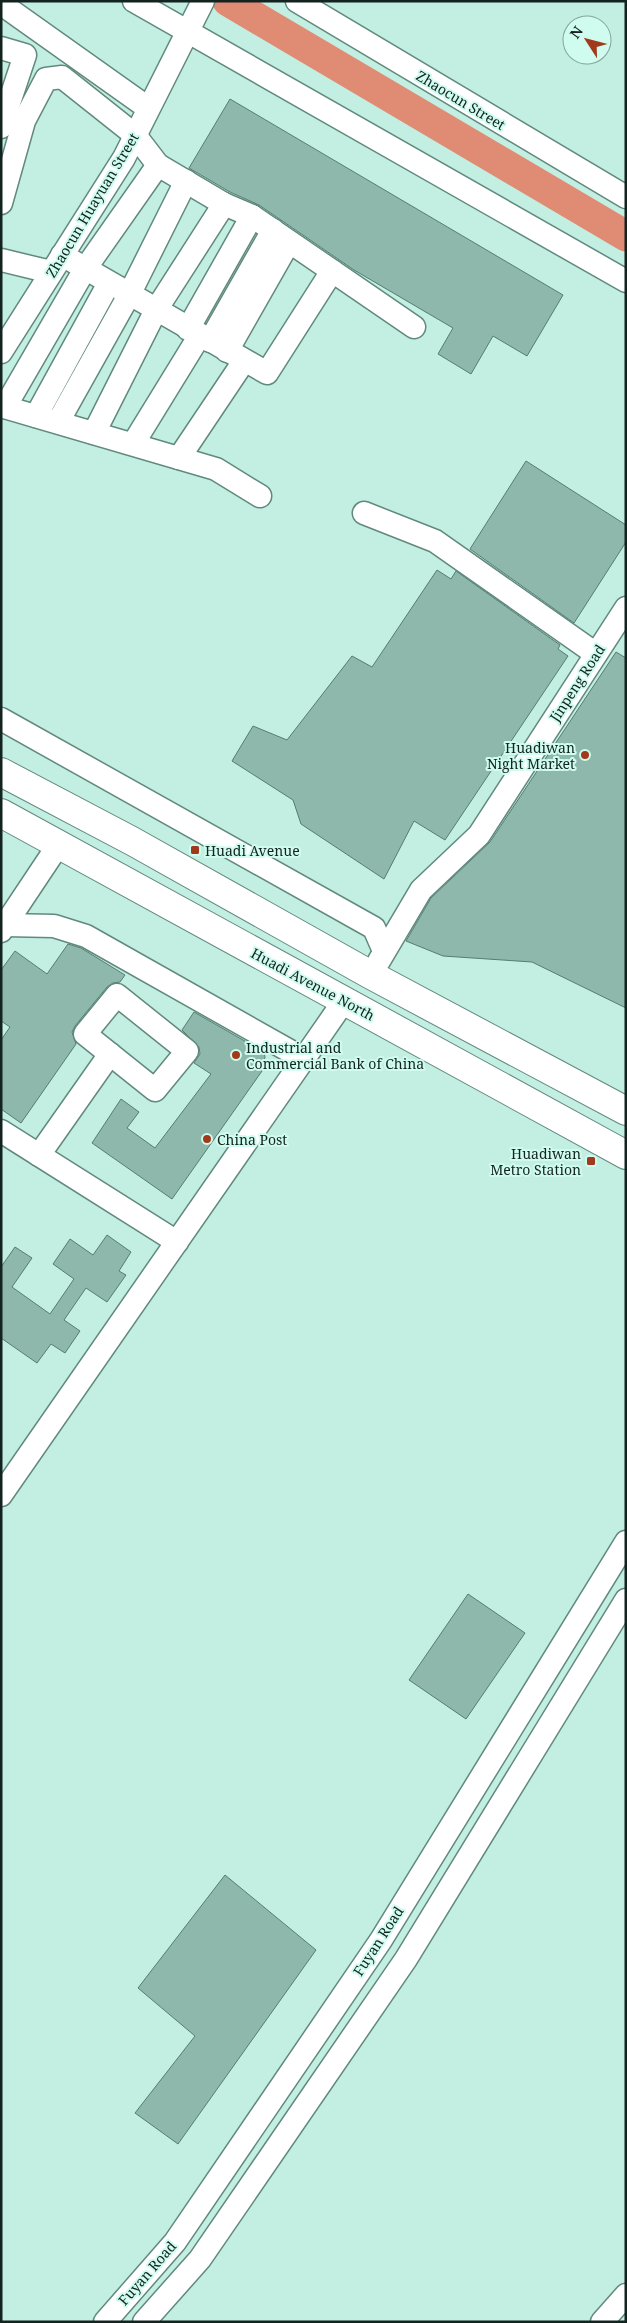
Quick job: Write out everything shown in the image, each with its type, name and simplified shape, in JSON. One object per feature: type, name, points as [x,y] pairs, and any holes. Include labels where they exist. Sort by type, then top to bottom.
[{"type":"main road","points":[[1,772],[123,836],[370,974],[626,1111]]},
{"type":"main road","name":"Huadi Avenue North","points":[[1,813],[208,928],[626,1155]]},
{"type":"street","points":[[134,1],[195,16],[626,281]]},
{"type":"street","name":"Zhaocun Street","points":[[297,1],[626,197]]},
{"type":"street","points":[[10,10],[148,108]]},
{"type":"street","name":"Zhaocun Huayuan Street","points":[[1,352],[124,158],[195,16]]},
{"type":"street","points":[[1,48],[24,54],[1,127]]},
{"type":"street","points":[[1,203],[24,121],[46,79],[62,76],[135,136],[158,165],[224,204],[252,216],[414,326]]},
{"type":"street","points":[[158,165],[85,269],[3,406],[216,469],[260,496]]},
{"type":"street","points":[[58,422],[130,295],[186,181]]},
{"type":"street","points":[[94,433],[156,310],[224,204]]},
{"type":"street","points":[[180,458],[252,216]]},
{"type":"street","points":[[133,444],[214,344],[281,236]]},
{"type":"street","points":[[1,260],[57,264],[85,269],[267,373],[332,271]]},
{"type":"street","points":[[36,416],[108,282]]},
{"type":"street","points":[[364,513],[435,541],[596,654]]},
{"type":"street","name":"Jinpeng Road","points":[[370,974],[421,890],[478,835],[626,608]]},
{"type":"street","points":[[1,719],[374,928],[384,951]]},
{"type":"street","points":[[3,928],[59,844]]},
{"type":"street","points":[[3,928],[54,926],[86,936],[304,1060]]},
{"type":"street","points":[[1,1496],[344,1001]]},
{"type":"street","points":[[39,1155],[110,1054]]},
{"type":"street","points":[[1,1131],[177,1242]]},
{"type":"street","name":"Fuyan Road","points":[[105,2322],[175,2242],[381,1940],[626,1542]]},
{"type":"street","points":[[144,2322],[200,2259],[406,1959],[626,1600]]},
{"type":"street","points":[[602,2322],[626,2296]]},
{"type":"building","points":[[230,99],[563,295],[527,356],[493,336],[471,374],[438,354],[453,328],[354,270],[259,205],[230,192],[189,168]]},
{"type":"building","points":[[526,461],[626,525],[626,542],[574,623],[470,549]]},
{"type":"building","points":[[437,570],[451,579],[456,571],[560,645],[558,649],[568,656],[445,840],[414,821],[384,879],[301,824],[293,800],[232,761],[253,726],[287,740],[352,656],[372,667]]},
{"type":"building","name":"Huadiwan Night Market","points":[[616,652],[626,658],[626,1008],[532,962],[443,956],[406,941],[431,898],[490,842]]},
{"type":"building","points":[[68,944],[81,948],[125,975],[120,982],[113,983],[107,987],[75,1026],[72,1032],[76,1044],[21,1123],[1,1109],[1,1040],[10,1027],[1,1021],[1,970],[15,951],[47,974]]},
{"type":"building","points":[[194,1012],[264,1052],[265,1057],[262,1071],[172,1199],[92,1143],[121,1099],[139,1112],[127,1128],[155,1148],[211,1074],[194,1063],[200,1054],[199,1047],[182,1030]]},
{"type":"building","points":[[107,1235],[131,1252],[119,1271],[126,1275],[107,1302],[86,1288],[64,1320],[80,1331],[65,1353],[51,1344],[37,1363],[1,1338],[1,1267],[15,1247],[32,1258],[12,1287],[50,1314],[74,1279],[53,1264],[70,1239],[93,1255]]},
{"type":"building","points":[[468,1594],[525,1633],[466,1719],[409,1680]]},
{"type":"building","points":[[225,1875],[316,1950],[178,2144],[135,2113],[195,2036],[138,1988]]},
{"type":"waterway","points":[[228,1],[626,236]]},
{"type":"place","name":"Huadiwan Night Market","points":[[585,755]]},
{"type":"place","name":"Huadi Avenue","points":[[195,850]]},
{"type":"place","name":"Industrial and Commercial Bank of China","points":[[236,1055]]},
{"type":"place","name":"China Post","points":[[207,1139]]},
{"type":"place","name":"Huadiwan Metro Station","points":[[591,1161]]}]
